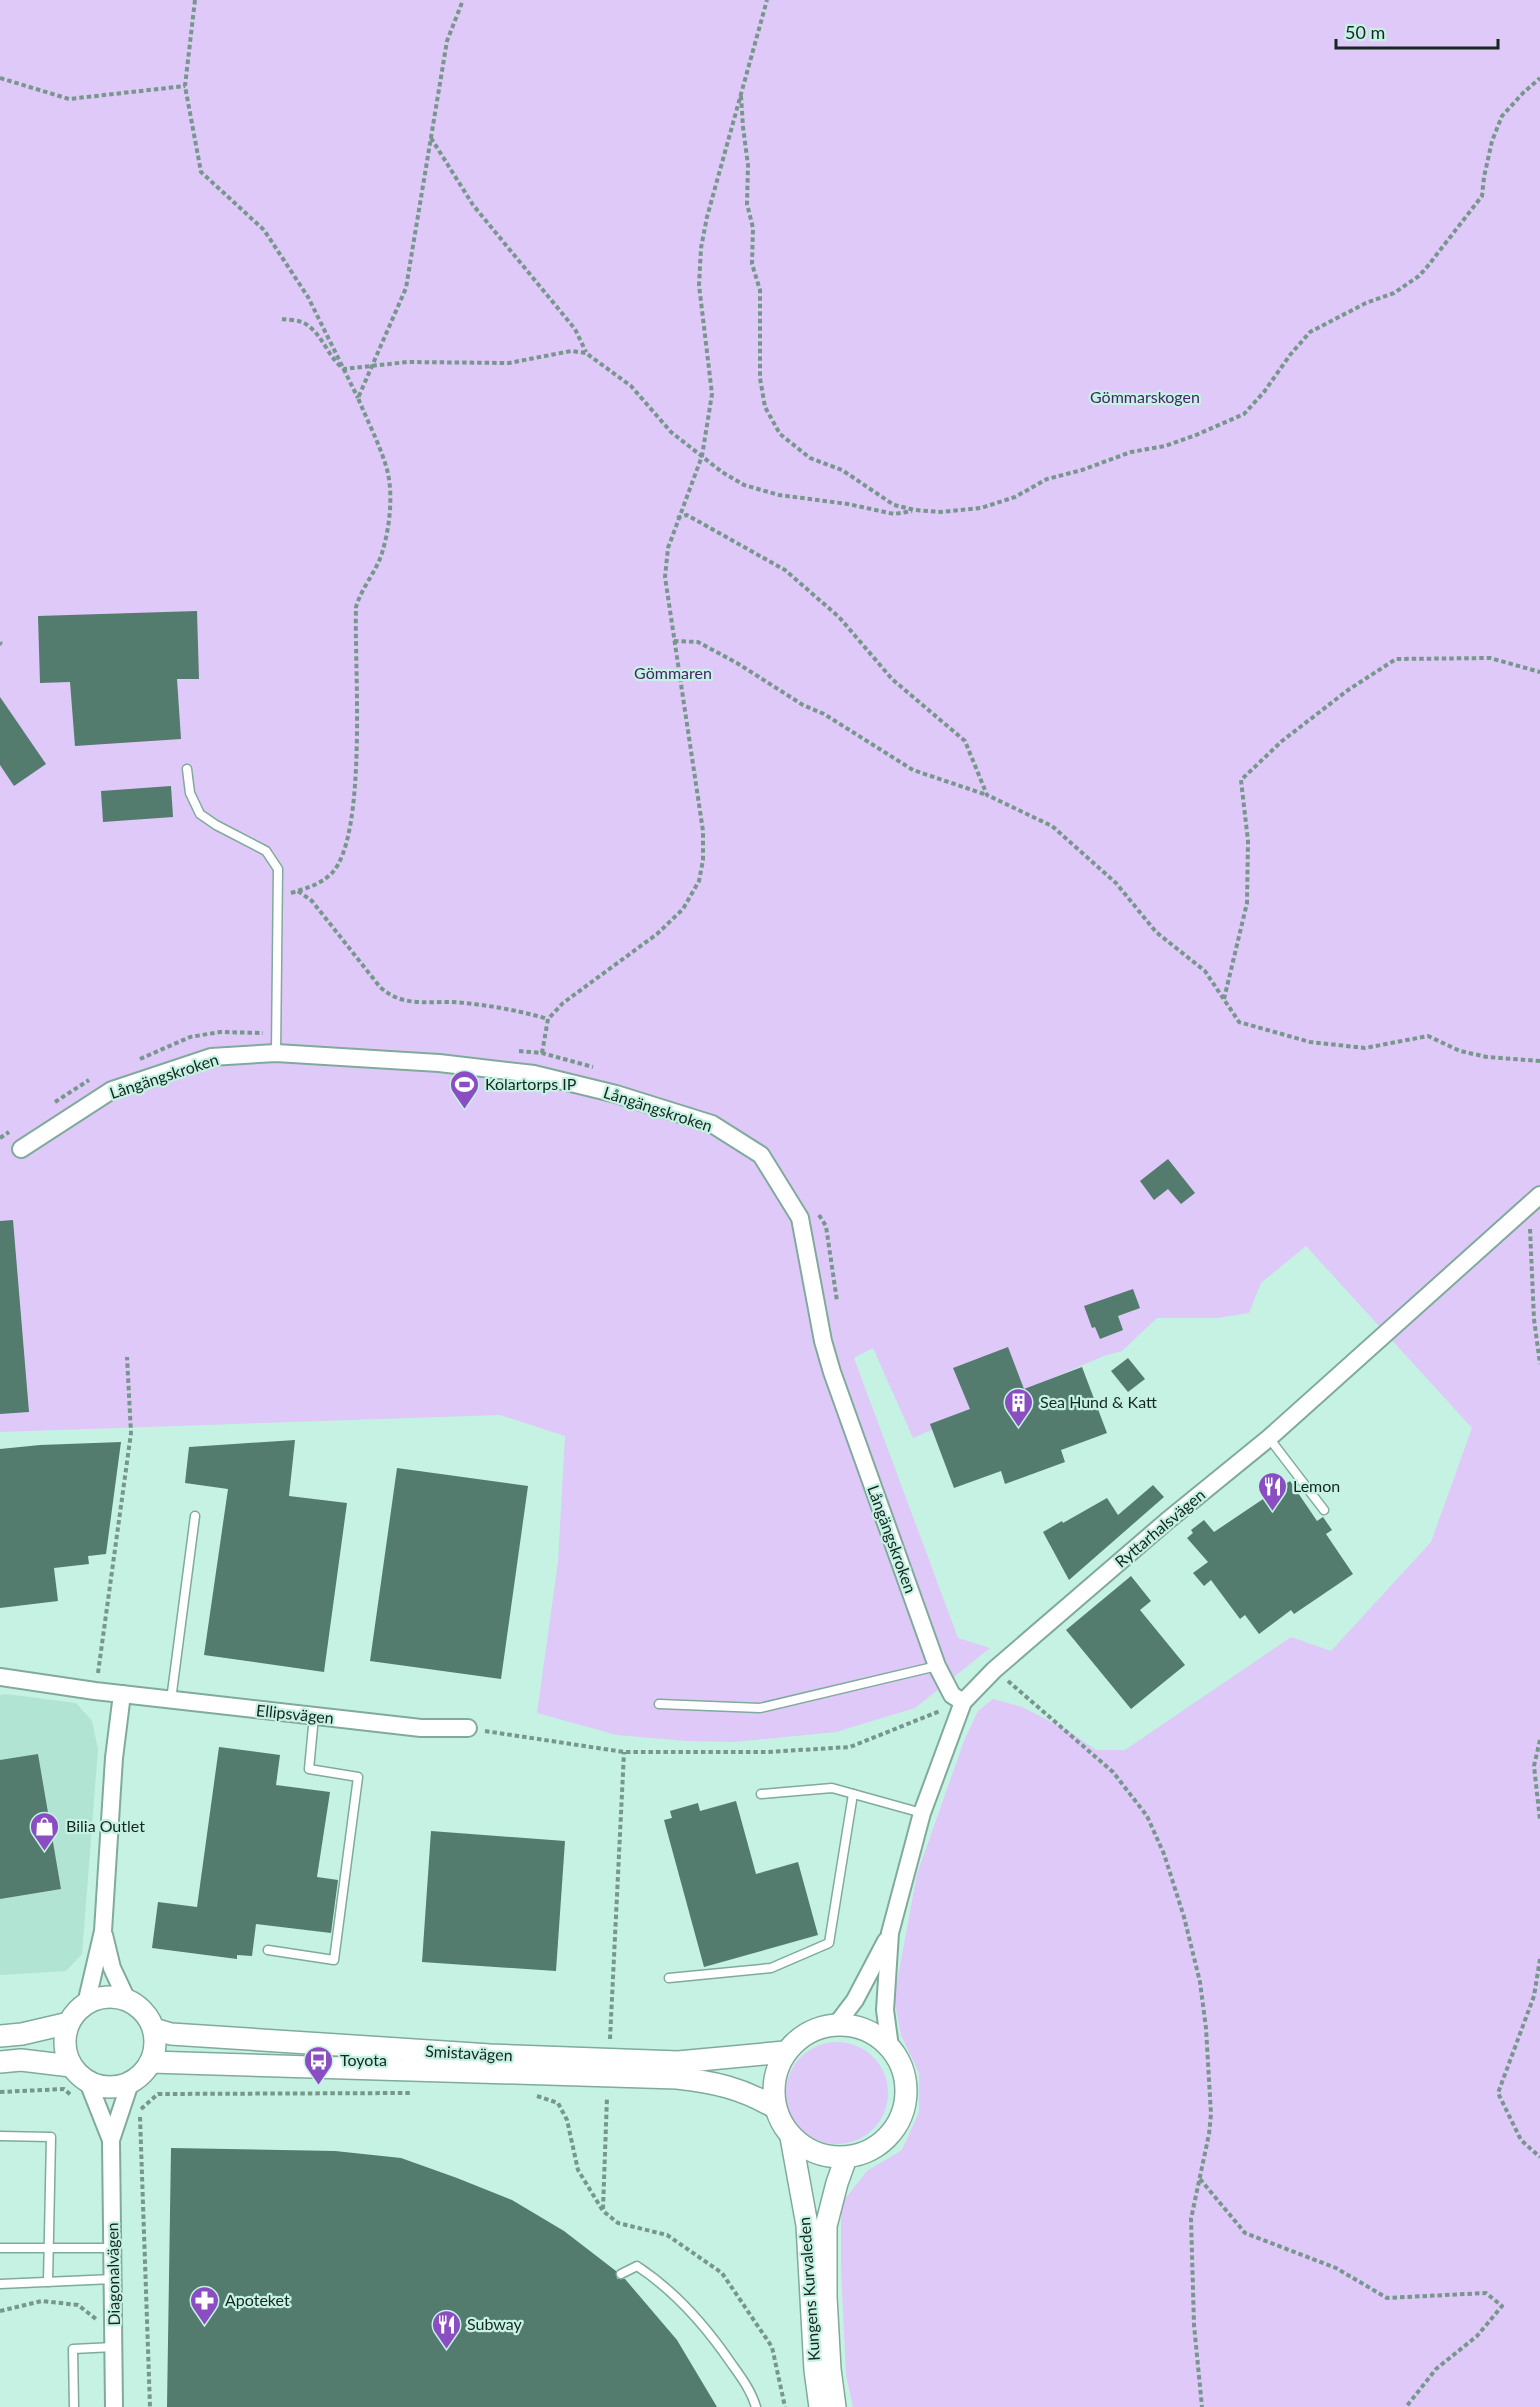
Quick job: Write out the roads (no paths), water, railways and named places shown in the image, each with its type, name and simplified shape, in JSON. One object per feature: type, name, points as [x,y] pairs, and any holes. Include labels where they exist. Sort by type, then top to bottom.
[{"type":"street","name":"Långängskroken","points":[[21,1149],[112,1090],[211,1057],[276,1053],[428,1062],[534,1074],[616,1094],[712,1124],[761,1155],[800,1218],[823,1341],[832,1372],[937,1666],[952,1695],[963,1702]]},
{"type":"street","name":"Ryttarhalsvägen","points":[[890,2047],[885,2010],[890,1933],[922,1813],[963,1702],[994,1670],[1167,1521],[1269,1438],[1535,1200]]},
{"type":"street","name":"Ellipsvägen","points":[[0,1677],[95,1691],[421,1728],[468,1728]]},
{"type":"street","points":[[86,2004],[103,1931],[114,1758],[122,1694]]},
{"type":"street","points":[[103,1931],[112,1968],[127,2000]]},
{"type":"street","name":"Ryttarhalsvägen","points":[[836,2025],[855,2001],[890,1933]]},
{"type":"street","points":[[108,1997],[127,2000],[142,2010],[154,2029],[155,2045],[151,2062],[142,2074],[129,2083],[110,2088],[88,2082],[71,2066],[65,2050],[65,2035],[69,2024],[77,2011],[86,2004],[108,1997]]},
{"type":"street","points":[[0,2036],[69,2024]]},
{"type":"street","points":[[836,2025],[852,2027],[873,2034],[890,2047],[898,2058],[906,2080],[906,2104],[892,2134],[874,2150],[846,2158],[816,2151],[790,2137],[774,2107],[776,2078],[784,2052],[793,2041],[820,2026],[836,2025]]},
{"type":"street","name":"Smistavägen","points":[[154,2029],[171,2034],[442,2052],[678,2062],[784,2052]]},
{"type":"street","points":[[0,2062],[21,2060],[71,2066]]},
{"type":"street","name":"Smistavägen","points":[[151,2062],[677,2078],[714,2082],[750,2093],[774,2107]]},
{"type":"street","name":"Diagonalvägen","points":[[88,2082],[111,2140],[114,2407]]},
{"type":"street","name":"Diagonalvägen","points":[[111,2140],[129,2083]]},
{"type":"street","name":"Kungens Kurvaleden","points":[[790,2137],[807,2225],[815,2370],[820,2407]]},
{"type":"street","name":"Kungens Kurvaleden","points":[[835,2407],[830,2369],[826,2297],[826,2226],[846,2158]]},
{"type":"lane","points":[[186,768],[190,793],[200,814],[266,851],[278,869],[276,1053]]},
{"type":"lane","points":[[1269,1438],[1324,1510]]},
{"type":"lane","points":[[171,1700],[195,1516]]},
{"type":"lane","points":[[659,1704],[760,1708],[937,1666]]},
{"type":"lane","points":[[268,1950],[334,1960],[358,1777],[309,1769],[314,1716]]},
{"type":"lane","points":[[761,1794],[832,1788],[922,1813]]},
{"type":"lane","points":[[669,1978],[771,1968],[829,1943],[853,1794]]},
{"type":"lane","points":[[0,2136],[51,2137],[48,2282]]},
{"type":"lane","points":[[0,2248],[113,2248]]},
{"type":"lane","points":[[621,2274],[636,2266],[661,2282],[708,2329],[751,2393],[756,2407]]},
{"type":"lane","points":[[0,2284],[113,2279]]},
{"type":"lane","points":[[74,2407],[73,2349],[114,2347]]},
{"type":"place","name":"Kolartorps IP","points":[[464,1110]]},
{"type":"place","name":"Sea Hund & Katt","points":[[1019,1428]]},
{"type":"place","name":"Lemon","points":[[1272,1512]]},
{"type":"place","name":"Bilia Outlet","points":[[45,1852]]},
{"type":"place","name":"Toyota","points":[[319,2086]]},
{"type":"place","name":"Apoteket","points":[[204,2326]]},
{"type":"place","name":"Subway","points":[[446,2350]]},
{"type":"park label","name":"Gömmarskogen","points":[[1145,397]]},
{"type":"park label","name":"Gömmaren","points":[[673,673]]}]
